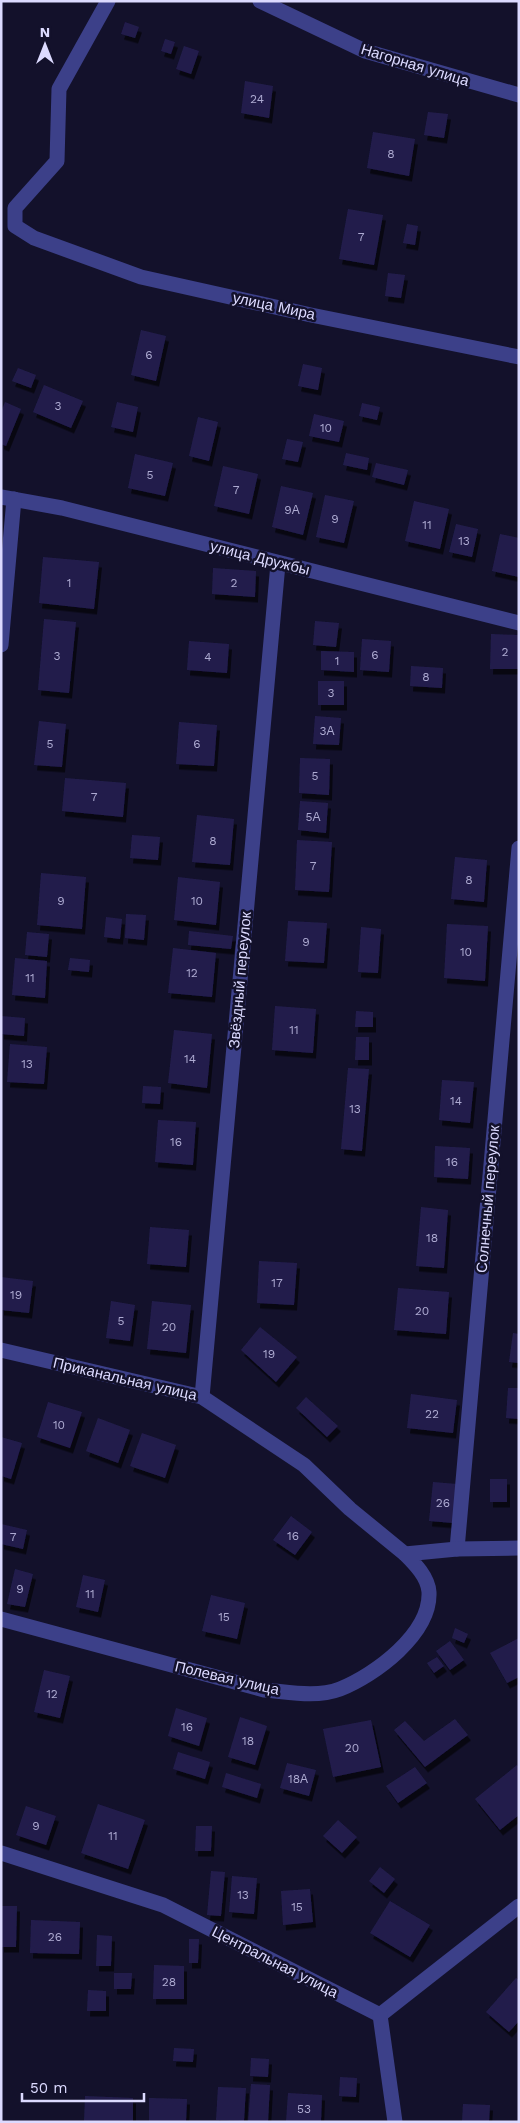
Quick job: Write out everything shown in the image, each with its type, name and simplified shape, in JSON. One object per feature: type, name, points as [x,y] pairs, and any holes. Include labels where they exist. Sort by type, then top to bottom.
[{"type":"street","name":"улица Мира","points":[[108,1],[59,89],[56,161],[15,208],[15,226],[34,238],[141,277],[311,315],[519,357]]},
{"type":"street","name":"Нагорная улица","points":[[260,1],[365,51],[519,96]]},
{"type":"street","name":"улица Дружбы","points":[[8,498],[62,508],[519,624]]},
{"type":"street","points":[[1,645],[8,498]]},
{"type":"street","name":"Звёздный переулок","points":[[202,1397],[278,564]]},
{"type":"street","name":"Солнечный переулок","points":[[457,1550],[519,848]]},
{"type":"street","name":"Приканальная улица","points":[[1,1350],[202,1397],[304,1465],[350,1509],[405,1554]]},
{"type":"street","points":[[405,1554],[519,1548]]},
{"type":"street","name":"Полевая улица","points":[[1,1619],[264,1690],[308,1694],[339,1689],[375,1669],[406,1645],[422,1622],[429,1592],[420,1570],[405,1554]]},
{"type":"street","name":"Центральная улица","points":[[1,1853],[163,1905],[380,2016]]},
{"type":"street","points":[[395,2122],[380,2016],[519,1906]]},
{"type":"building","points":[[125,22],[139,27],[135,38],[121,34]]},
{"type":"building","points":[[165,39],[175,42],[171,54],[161,51]]},
{"type":"building","points":[[184,46],[199,51],[191,74],[176,69]]},
{"type":"building","points":[[245,81],[273,86],[269,118],[241,113]]},
{"type":"building","points":[[428,112],[448,114],[444,138],[424,135]]},
{"type":"building","points":[[373,132],[415,139],[409,176],[367,168]]},
{"type":"building","points":[[348,209],[383,215],[374,265],[339,259]]},
{"type":"building","points":[[407,224],[418,226],[415,245],[403,243]]},
{"type":"building","points":[[388,273],[405,275],[401,298],[385,296]]},
{"type":"building","points":[[141,330],[166,336],[156,381],[131,375]]},
{"type":"building","points":[[303,364],[322,368],[318,390],[298,386]]},
{"type":"building","points":[[18,368],[36,375],[31,388],[12,381]]},
{"type":"building","points":[[44,385],[83,401],[71,428],[33,412]]},
{"type":"building","points":[[5,402],[21,409],[6,446],[1,444],[1,412]]},
{"type":"building","points":[[117,402],[138,407],[133,432],[111,427]]},
{"type":"building","points":[[362,403],[380,407],[377,420],[359,416]]},
{"type":"building","points":[[314,414],[344,421],[339,442],[309,436]]},
{"type":"building","points":[[198,417],[218,422],[209,461],[189,456]]},
{"type":"building","points":[[287,439],[303,442],[298,462],[282,459]]},
{"type":"building","points":[[346,453],[369,458],[367,470],[343,465]]},
{"type":"building","points":[[135,454],[173,463],[165,496],[128,488]]},
{"type":"building","points":[[376,463],[408,470],[404,485],[372,477]]},
{"type":"building","points":[[223,466],[258,474],[249,514],[214,506]]},
{"type":"building","points":[[281,486],[313,493],[303,535],[272,527]]},
{"type":"building","points":[[325,495],[354,501],[344,543],[316,537]]},
{"type":"building","points":[[414,501],[449,509],[440,549],[405,541]]},
{"type":"building","points":[[456,524],[478,529],[472,557],[449,552]]},
{"type":"building","points":[[500,534],[519,538],[519,577],[492,571]]},
{"type":"building","points":[[43,557],[99,562],[94,609],[39,603]]},
{"type":"building","points":[[213,568],[256,571],[255,597],[212,594]]},
{"type":"building","points":[[44,619],[76,622],[69,693],[38,690]]},
{"type":"building","points":[[315,621],[339,623],[336,647],[313,645]]},
{"type":"building","points":[[491,634],[519,635],[519,669],[490,669]]},
{"type":"building","points":[[362,639],[391,641],[389,672],[360,670]]},
{"type":"building","points":[[189,641],[229,644],[227,673],[187,670]]},
{"type":"building","points":[[321,651],[354,652],[354,672],[321,670]]},
{"type":"building","points":[[411,666],[443,668],[442,688],[410,686]]},
{"type":"building","points":[[318,681],[344,681],[344,705],[318,705]]},
{"type":"building","points":[[315,716],[341,718],[339,745],[313,744]]},
{"type":"building","points":[[39,721],[66,724],[62,767],[34,765]]},
{"type":"building","points":[[179,722],[217,725],[214,766],[176,764]]},
{"type":"building","points":[[300,758],[330,759],[329,795],[299,793]]},
{"type":"building","points":[[65,778],[126,783],[123,817],[62,811]]},
{"type":"building","points":[[300,801],[328,803],[326,833],[298,830]]},
{"type":"building","points":[[197,815],[234,819],[230,865],[192,862]]},
{"type":"building","points":[[132,835],[160,837],[158,860],[130,858]]},
{"type":"building","points":[[297,840],[332,842],[329,892],[295,890]]},
{"type":"building","points":[[455,857],[487,860],[484,902],[451,899]]},
{"type":"building","points":[[41,873],[86,877],[82,929],[37,925]]},
{"type":"building","points":[[178,877],[220,882],[216,925],[174,920]]},
{"type":"building","points":[[126,914],[146,915],[144,940],[125,938]]},
{"type":"building","points":[[106,917],[122,919],[120,939],[104,937]]},
{"type":"building","points":[[288,921],[327,923],[324,963],[285,961]]},
{"type":"building","points":[[447,924],[488,926],[485,981],[444,978]]},
{"type":"building","points":[[361,927],[381,929],[378,973],[358,972]]},
{"type":"building","points":[[189,931],[233,936],[231,949],[188,945]]},
{"type":"building","points":[[27,932],[49,934],[47,957],[25,955]]},
{"type":"building","points":[[173,948],[216,953],[212,997],[168,993]]},
{"type":"building","points":[[15,958],[47,961],[45,998],[12,995]]},
{"type":"building","points":[[70,958],[90,960],[89,972],[68,970]]},
{"type":"building","points":[[275,1006],[316,1009],[313,1053],[272,1050]]},
{"type":"building","points":[[356,1011],[373,1012],[373,1027],[355,1027]]},
{"type":"building","points":[[1,1016],[25,1018],[24,1036],[1,1034]]},
{"type":"building","points":[[174,1030],[212,1034],[207,1088],[168,1083]]},
{"type":"building","points":[[356,1037],[369,1037],[369,1060],[355,1060]]},
{"type":"building","points":[[10,1044],[47,1047],[44,1084],[7,1082]]},
{"type":"building","points":[[348,1068],[369,1069],[362,1151],[341,1149]]},
{"type":"building","points":[[442,1080],[474,1082],[470,1123],[439,1120]]},
{"type":"building","points":[[143,1086],[161,1087],[160,1104],[142,1103]]},
{"type":"building","points":[[158,1120],[196,1122],[193,1165],[155,1162]]},
{"type":"building","points":[[435,1146],[470,1148],[468,1179],[434,1177]]},
{"type":"building","points":[[421,1207],[448,1210],[444,1268],[416,1266]]},
{"type":"building","points":[[150,1227],[189,1230],[186,1267],[147,1264]]},
{"type":"building","points":[[259,1261],[297,1263],[294,1305],[257,1303]]},
{"type":"building","points":[[1,1277],[33,1281],[29,1313],[1,1310]]},
{"type":"building","points":[[398,1288],[449,1292],[446,1334],[394,1330]]},
{"type":"building","points":[[111,1301],[135,1305],[130,1341],[106,1338]]},
{"type":"building","points":[[152,1301],[191,1305],[186,1353],[147,1349]]},
{"type":"building","points":[[260,1327],[297,1357],[276,1382],[241,1350]]},
{"type":"building","points":[[513,1333],[519,1334],[519,1363],[509,1362]]},
{"type":"building","points":[[508,1388],[519,1388],[519,1419],[506,1418]]},
{"type":"building","points":[[411,1394],[457,1400],[453,1433],[407,1428]]},
{"type":"building","points":[[306,1397],[338,1426],[327,1437],[296,1408]]},
{"type":"building","points":[[48,1402],[82,1412],[70,1448],[37,1437]]},
{"type":"building","points":[[98,1418],[130,1430],[118,1463],[86,1451]]},
{"type":"building","points":[[142,1433],[176,1445],[165,1478],[130,1466]]},
{"type":"building","points":[[1,1437],[22,1443],[11,1479],[1,1476]]},
{"type":"building","points":[[490,1479],[507,1479],[507,1502],[490,1502]]},
{"type":"building","points":[[433,1482],[457,1484],[453,1523],[429,1521]]},
{"type":"building","points":[[291,1516],[312,1532],[295,1555],[273,1540]]},
{"type":"building","points":[[1,1524],[27,1530],[23,1549],[1,1544]]},
{"type":"building","points":[[15,1569],[33,1574],[25,1607],[7,1604]]},
{"type":"building","points":[[83,1575],[105,1580],[98,1612],[76,1607]]},
{"type":"building","points":[[211,1595],[245,1603],[237,1639],[202,1631]]},
{"type":"building","points":[[455,1628],[468,1634],[464,1643],[452,1638]]},
{"type":"building","points":[[519,1638],[519,1677],[507,1683],[490,1653]]},
{"type":"building","points":[[450,1641],[464,1660],[450,1670],[436,1651]]},
{"type":"building","points":[[437,1657],[444,1666],[434,1673],[427,1663]]},
{"type":"building","points":[[44,1670],[70,1676],[60,1718],[34,1712]]},
{"type":"building","points":[[176,1708],[207,1718],[199,1746],[168,1736]]},
{"type":"building","points":[[240,1717],[267,1726],[255,1765],[228,1757]]},
{"type":"building","points":[[455,1719],[468,1735],[425,1767],[394,1730],[405,1721],[424,1741]]},
{"type":"building","points":[[371,1720],[381,1767],[333,1777],[323,1729]]},
{"type":"building","points":[[178,1752],[210,1762],[205,1779],[173,1769]]},
{"type":"building","points":[[287,1763],[316,1770],[309,1796],[280,1788]]},
{"type":"building","points":[[517,1765],[519,1768],[519,1815],[500,1830],[475,1799]]},
{"type":"building","points":[[415,1767],[427,1783],[398,1803],[386,1786]]},
{"type":"building","points":[[226,1773],[261,1784],[257,1798],[222,1787]]},
{"type":"building","points":[[98,1804],[145,1820],[128,1869],[81,1853]]},
{"type":"building","points":[[26,1806],[56,1816],[46,1845],[16,1835]]},
{"type":"building","points":[[338,1820],[357,1837],[342,1853],[323,1836]]},
{"type":"building","points":[[196,1826],[212,1826],[211,1851],[195,1851]]},
{"type":"building","points":[[380,1867],[395,1879],[384,1893],[369,1881]]},
{"type":"building","points":[[211,1871],[225,1872],[221,1916],[207,1915]]},
{"type":"building","points":[[232,1876],[257,1878],[254,1914],[229,1912]]},
{"type":"building","points":[[310,1889],[313,1922],[283,1925],[281,1891]]},
{"type":"building","points":[[390,1901],[430,1925],[410,1957],[370,1933]]},
{"type":"building","points":[[1,1906],[17,1906],[16,1947],[1,1947]]},
{"type":"building","points":[[31,1920],[80,1922],[79,1954],[30,1953]]},
{"type":"building","points":[[97,1935],[112,1936],[111,1966],[96,1966]]},
{"type":"building","points":[[189,1939],[199,1939],[198,1963],[189,1963]]},
{"type":"building","points":[[154,1965],[184,1966],[184,1999],[153,1999]]},
{"type":"building","points":[[114,1973],[132,1973],[131,1989],[114,1989]]},
{"type":"building","points":[[516,1978],[519,1980],[519,2021],[509,2032],[486,2012]]},
{"type":"building","points":[[88,1990],[106,1991],[106,2011],[87,2011]]},
{"type":"building","points":[[174,2048],[194,2049],[193,2062],[173,2061]]},
{"type":"building","points":[[251,2058],[269,2059],[268,2077],[250,2076]]},
{"type":"building","points":[[340,2077],[357,2078],[356,2097],[339,2096]]},
{"type":"building","points":[[251,2084],[270,2085],[268,2122],[248,2122]]},
{"type":"building","points":[[218,2087],[246,2088],[244,2121],[216,2120]]},
{"type":"building","points":[[288,2093],[322,2095],[321,2122],[286,2122]]},
{"type":"building","points":[[85,2096],[133,2098],[133,2122],[84,2122]]},
{"type":"building","points":[[149,2098],[187,2099],[186,2122],[149,2122]]},
{"type":"building","points":[[463,2104],[490,2105],[489,2122],[462,2122]]}]
